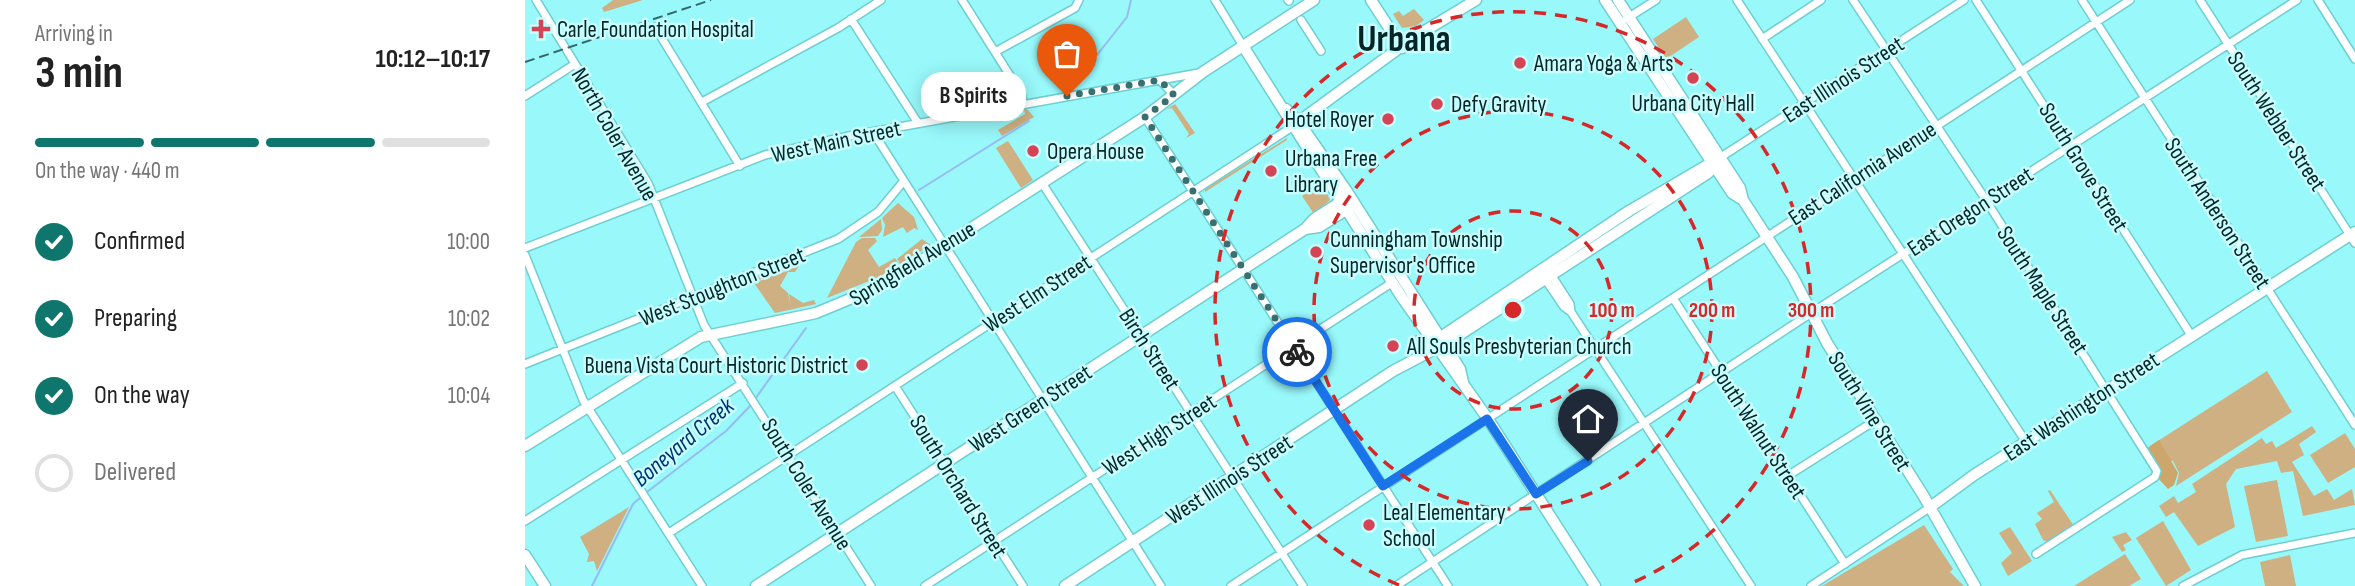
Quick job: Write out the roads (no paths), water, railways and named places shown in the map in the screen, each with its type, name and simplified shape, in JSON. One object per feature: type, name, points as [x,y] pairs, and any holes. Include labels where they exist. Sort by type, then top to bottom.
[{"type":"street","name":"North Coler Avenue","points":[[536,0],[655,198],[710,334],[743,383]]},
{"type":"street","points":[[702,102],[852,19],[881,0]]},
{"type":"street","points":[[962,0],[1021,93],[1023,104]]},
{"type":"street","points":[[1215,0],[1438,343],[1457,380],[1463,382],[1593,585]]},
{"type":"street","name":"West Main Street","points":[[525,248],[765,155],[918,123],[1203,72],[1314,0]]},
{"type":"street","points":[[1371,0],[1402,48]]},
{"type":"street","name":"West Elm Street","points":[[669,533],[1296,124],[1402,48],[1476,0]]},
{"type":"street","name":"South Vine Street","points":[[1605,0],[1624,20],[1689,118],[1732,193],[1743,200],[1766,235],[1812,312],[1827,343],[1975,586]]},
{"type":"street","name":"South Vine Street","points":[[1618,0],[1624,20]]},
{"type":"street","points":[[1624,20],[1656,0]]},
{"type":"street","points":[[1737,0],[2026,442]]},
{"type":"street","points":[[1762,39],[1821,0]]},
{"type":"street","name":"South Maple Street","points":[[1853,0],[1986,201],[2157,471],[2155,477],[2036,554]]},
{"type":"street","name":"East Illinois Street","points":[[1545,272],[1965,0]]},
{"type":"street","name":"South Grove Street","points":[[1976,0],[2191,335]]},
{"type":"street","name":"South Anderson Street","points":[[2082,0],[2355,425]]},
{"type":"street","name":"East California Avenue","points":[[1231,586],[2130,0]]},
{"type":"street","name":"South Webber Street","points":[[2200,0],[2353,237]]},
{"type":"street","name":"East Oregon Street","points":[[1397,586],[1812,312],[2297,0]]},
{"type":"street","points":[[2318,0],[2355,58]]},
{"type":"street","points":[[995,52],[1079,2]]},
{"type":"street","points":[[852,19],[918,123]]},
{"type":"street","points":[[1301,20],[1321,51]]},
{"type":"street","points":[[655,27],[740,166]]},
{"type":"street","points":[[525,96],[575,64]]},
{"type":"street","name":"Springfield Avenue","points":[[525,446],[693,341],[710,334],[788,320],[839,306],[881,286],[1145,117],[1203,72]]},
{"type":"street","points":[[1160,80],[1174,95]]},
{"type":"street","points":[[1145,117],[1448,586]]},
{"type":"street","points":[[873,132],[1161,586]]},
{"type":"street","name":"West Stoughton Street","points":[[525,363],[838,239],[877,212],[903,183]]},
{"type":"street","name":"Birch Street","points":[[1042,183],[1303,586]]},
{"type":"street","points":[[1348,203],[1393,282],[1438,343]]},
{"type":"street","name":"West Green Street","points":[[756,586],[1305,229],[1319,227],[1348,203]]},
{"type":"street","name":"East Washington Street","points":[[1811,586],[1929,508],[1954,488],[2191,335],[2353,237]]},
{"type":"street","points":[[525,254],[587,407],[702,586]]},
{"type":"street","points":[[1545,272],[1564,307],[1571,312],[1596,349],[1751,586]]},
{"type":"street","name":"West Illinois Street","points":[[1065,586],[1393,372],[1399,363],[1438,343],[1545,272]]},
{"type":"street","name":"West High Street","points":[[925,586],[1393,282]]},
{"type":"street","name":"South Walnut Street","points":[[1672,298],[1845,564]]},
{"type":"street","points":[[525,521],[743,383]]},
{"type":"street","name":"South Coler Avenue","points":[[743,383],[871,586]]},
{"type":"street","name":"South Orchard Street","points":[[895,386],[1023,586]]},
{"type":"street","points":[[1789,475],[1876,420]]},
{"type":"street","points":[[2183,586],[2242,555],[2355,533]]},
{"type":"street","points":[[525,555],[545,586]]},
{"type":"waterway","name":"Boneyard Creek","points":[[1097,55],[1127,17],[1131,0]]},
{"type":"waterway","name":"Boneyard Creek","points":[[919,190],[1029,121]]},
{"type":"waterway","name":"Boneyard Creek","points":[[755,399],[806,328]]},
{"type":"waterway","name":"Boneyard Creek","points":[[647,492],[726,431],[752,404]]},
{"type":"waterway","name":"Boneyard Creek","points":[[592,586],[633,504],[642,496]]},
{"type":"railway","points":[[525,62],[711,0]]},
{"type":"place","name":"Carle Foundation Hospital","points":[[541,29]]},
{"type":"place","name":"Amara Yoga & Arts","points":[[1520,63]]},
{"type":"place","name":"Urbana City Hall","points":[[1693,78]]},
{"type":"place","name":"B Spirits","points":[[1067,96]]},
{"type":"place","name":"Defy Gravity","points":[[1437,104]]},
{"type":"place","name":"Hotel Royer","points":[[1388,119]]},
{"type":"place","name":"Opera House","points":[[1033,151]]},
{"type":"place","name":"Urbana Free Library","points":[[1271,171]]},
{"type":"place","name":"Cunningham Township Supervisor's Office","points":[[1316,252]]},
{"type":"place","name":"All Souls Presbyterian Church","points":[[1393,346]]},
{"type":"place","name":"Buena Vista Court Historic District","points":[[862,365]]},
{"type":"place","name":"Leal Elementary School","points":[[1369,525]]},
{"type":"district","name":"Urbana","points":[[1404,38]]}]
